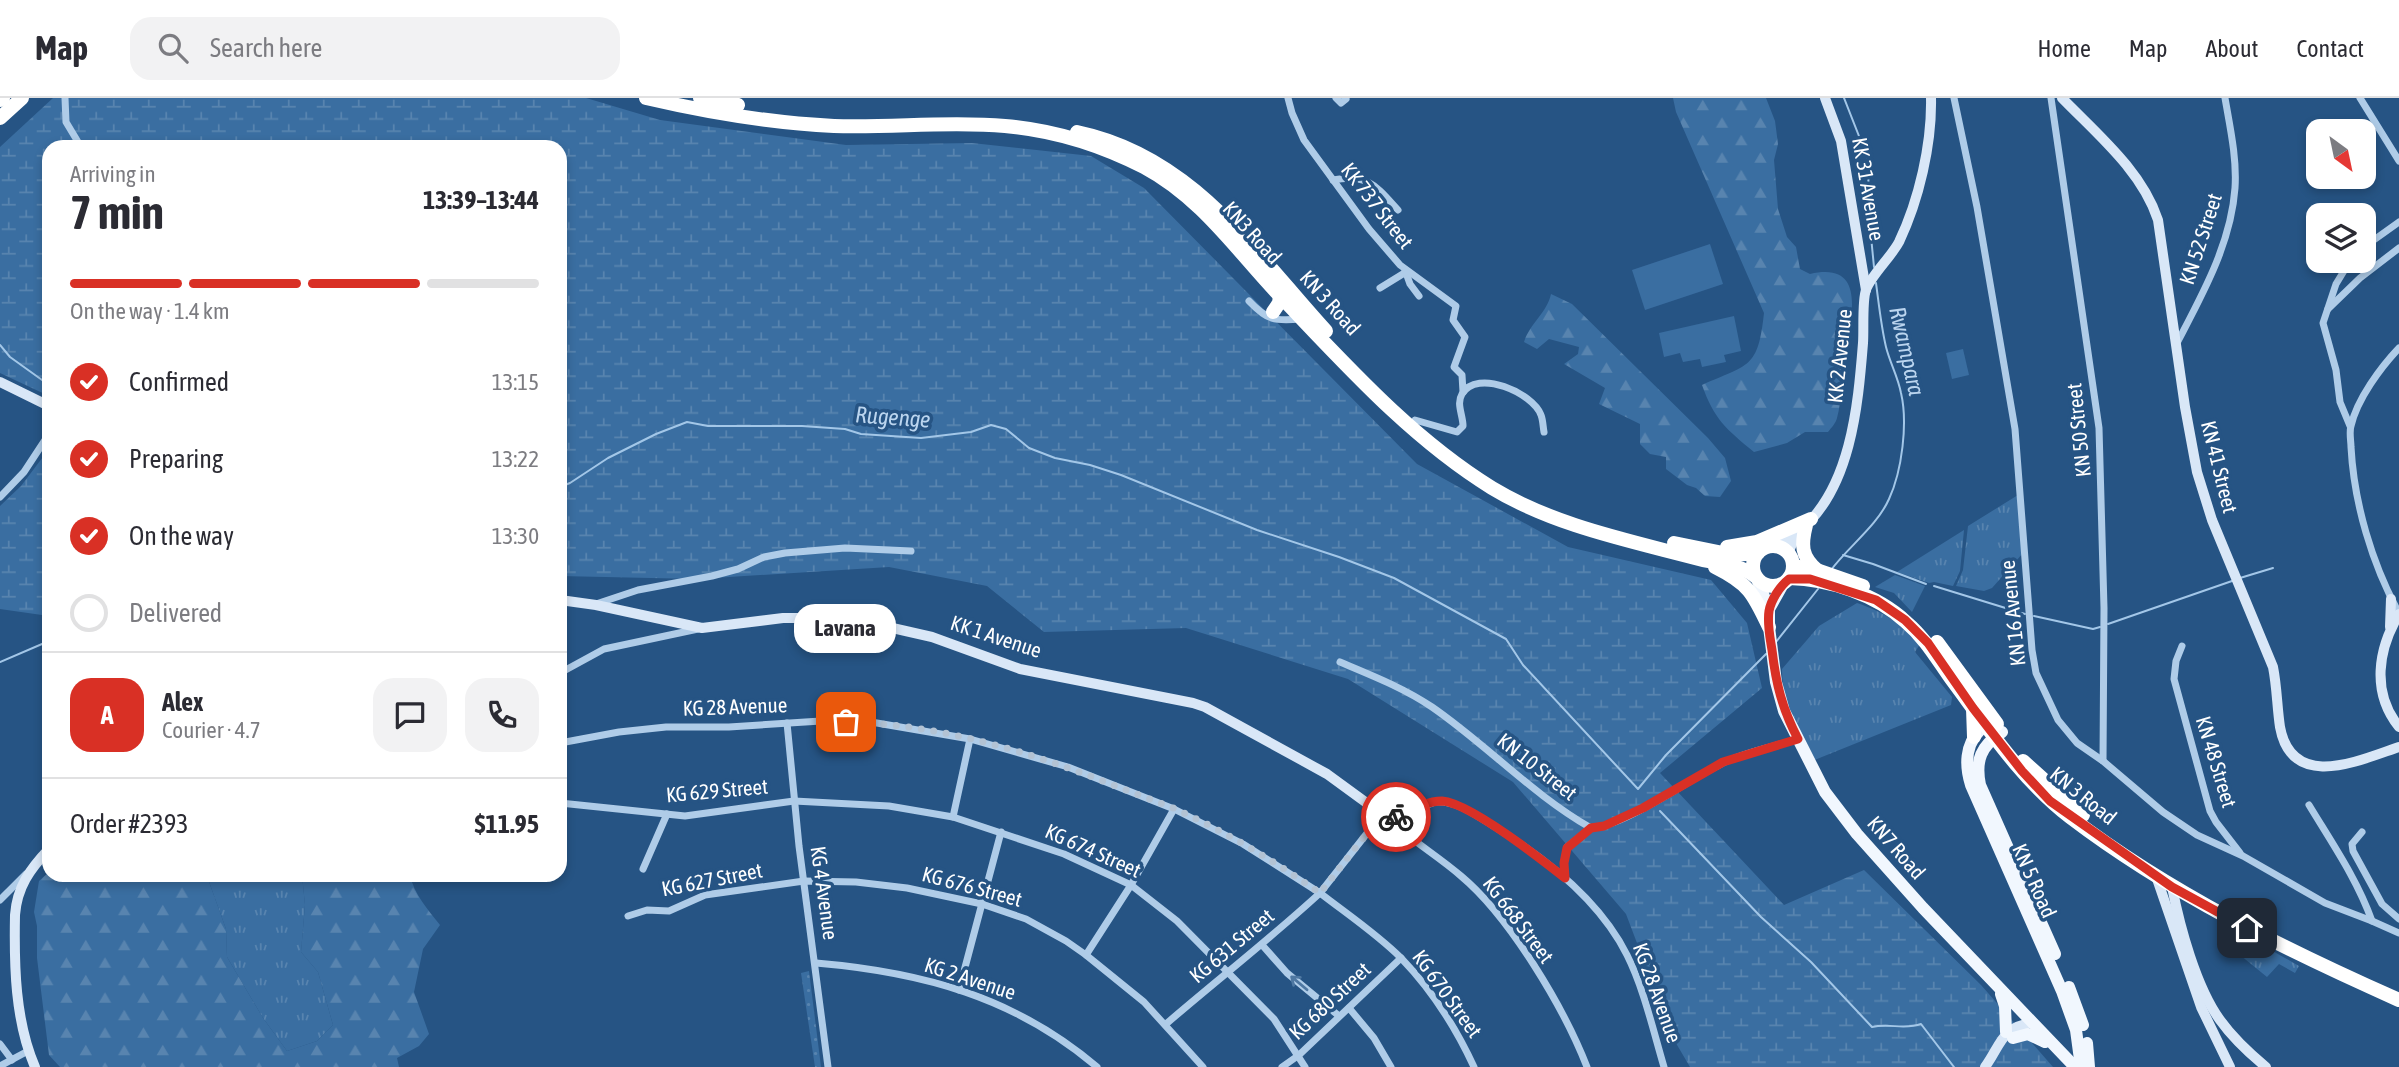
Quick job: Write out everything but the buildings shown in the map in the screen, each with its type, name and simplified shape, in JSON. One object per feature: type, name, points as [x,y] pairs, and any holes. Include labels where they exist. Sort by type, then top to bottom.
[{"type":"highway","points":[[0,118],[22,98]]},
{"type":"highway","points":[[646,98],[761,113]]},
{"type":"highway","name":"KN 3 Road","points":[[700,98],[761,113],[845,119],[992,117],[1043,123],[1100,137],[1145,156],[1189,185],[1232,224],[1289,300],[1415,420],[1495,481],[1527,498],[1585,520],[1700,554],[1758,553]]},
{"type":"highway","points":[[1268,313],[1279,303],[1289,300]]},
{"type":"highway","points":[[1306,316],[1407,423],[1469,474],[1508,497],[1579,526],[1700,554],[1740,567],[1769,586],[1788,571]]},
{"type":"highway","points":[[1700,554],[1757,542],[1805,526],[1802,547],[1808,562],[1817,570]]},
{"type":"highway","points":[[1756,578],[1753,562],[1758,553],[1774,547],[1783,550],[1788,571]]},
{"type":"highway","points":[[1700,554],[1740,580],[1755,599],[1769,626]]},
{"type":"highway","name":"KN 3 Road","points":[[1788,571],[1817,570],[1885,596],[1912,616],[1943,648],[1991,734],[2050,801],[2172,887],[2321,965],[2399,1000]]},
{"type":"highway","points":[[1788,571],[1876,600],[1896,614],[1928,643],[1991,734]]},
{"type":"highway","name":"KN 3 Road","points":[[1991,734],[2040,775],[2078,812],[2132,849],[2233,910],[2325,957],[2399,990]]},
{"type":"main road","name":"KK 31 Avenue","points":[[1825,98],[1841,141],[1866,290]]},
{"type":"main road","name":"KK 2 Avenue","points":[[1788,571],[1805,526],[1834,486],[1851,431],[1860,384],[1866,290],[1898,242],[1922,174],[1929,135],[1931,98]]},
{"type":"main road","name":"KN 41 Street","points":[[2062,98],[2140,181],[2158,220],[2197,472],[2212,520],[2273,667],[2284,740],[2298,758],[2311,765],[2327,768],[2339,767],[2399,747]]},
{"type":"main road","points":[[1862,264],[1883,267]]},
{"type":"main road","points":[[0,382],[42,403]]},
{"type":"main road","name":"KK 2 Avenue","points":[[1774,547],[1805,526]]},
{"type":"main road","name":"KN7 Road","points":[[1769,609],[1788,571]]},
{"type":"main road","name":"KN7 Road","points":[[1756,578],[1769,609],[1780,698],[1825,792],[1857,834],[2000,990],[2057,1049],[2083,1064]]},
{"type":"main road","name":"KK 1 Avenue","points":[[567,601],[596,604],[702,628],[783,618],[834,618],[866,622],[932,637],[1020,669],[1193,703],[1327,774],[1390,820]]},
{"type":"main road","points":[[2393,634],[2395,601]]},
{"type":"main road","points":[[2399,613],[2379,670],[2381,686],[2393,719],[2399,727]]},
{"type":"main road","points":[[2393,634],[2399,624]]},
{"type":"main road","name":"KN 5 Road","points":[[1991,734],[1967,758],[1971,785],[2062,991],[2076,1030],[2083,1064]]},
{"type":"main road","points":[[35,1067],[20,1018],[14,931],[16,898],[29,871],[42,857]]},
{"type":"main road","points":[[2157,876],[2201,1007],[2231,1067]]},
{"type":"main road","points":[[2172,887],[2181,930],[2209,1003],[2237,1040],[2266,1067]]},
{"type":"main road","points":[[2000,990],[2010,1035]]},
{"type":"main road","points":[[1986,1067],[2019,1025],[2032,1023]]},
{"type":"main road","points":[[2010,1035],[2028,1034],[2057,1049]]},
{"type":"street","points":[[65,98],[66,122],[77,140]]},
{"type":"street","name":"KK 737 Street","points":[[1288,98],[1304,140],[1368,229],[1405,270],[1455,306],[1453,320],[1465,337],[1454,367],[1463,376],[1463,391]]},
{"type":"street","points":[[1336,98],[1341,103],[1346,99]]},
{"type":"street","name":"KN 16 Avenue","points":[[1954,98],[1979,219],[2015,429],[2028,615],[2036,673],[2058,720],[2077,743],[2103,761],[2153,804],[2197,835],[2243,856],[2325,903],[2399,933]]},
{"type":"street","name":"KN 50 Street","points":[[2051,98],[2099,428],[2104,608],[2103,761]]},
{"type":"street","points":[[2075,98],[2075,111]]},
{"type":"street","name":"KN 52 Street","points":[[2177,343],[2212,273],[2232,213],[2235,186],[2234,152],[2225,98]]},
{"type":"street","points":[[2360,98],[2399,161]]},
{"type":"street","points":[[1333,180],[1360,177],[1377,186],[1398,210]]},
{"type":"street","points":[[2376,238],[2399,222]]},
{"type":"street","points":[[2323,314],[2360,278],[2399,248]]},
{"type":"street","points":[[1380,288],[1405,270],[1410,284],[1419,296]]},
{"type":"street","points":[[2343,273],[2323,314],[2323,323],[2336,370],[2340,402],[2350,426],[2352,460],[2364,520],[2381,574],[2399,613]]},
{"type":"street","points":[[1249,301],[1268,313],[1271,319],[1306,316]]},
{"type":"street","points":[[2350,426],[2371,382],[2399,348]]},
{"type":"street","points":[[1415,420],[1454,431],[1460,430],[1463,423],[1459,403],[1463,391],[1479,384],[1510,387],[1522,394],[1541,414],[1544,432]]},
{"type":"street","points":[[0,497],[24,472],[42,445]]},
{"type":"street","points":[[596,604],[638,590],[738,569],[764,557],[785,553],[845,548],[911,551]]},
{"type":"street","points":[[567,669],[604,649],[702,628]]},
{"type":"street","name":"KN 48 Street","points":[[2182,646],[2176,661],[2174,679],[2210,811],[2243,856]]},
{"type":"street","name":"KN 10 Street","points":[[1339,662],[1429,705],[1566,813],[1591,828]]},
{"type":"street","name":"KG 28 Avenue","points":[[567,742],[654,728],[821,721],[870,723],[970,739],[1068,767],[1174,809],[1243,844],[1320,893],[1368,832],[1381,823],[1435,802],[1454,804],[1514,839],[1565,878],[1612,929],[1628,957],[1664,1067]]},
{"type":"street","name":"KG 4 Avenue","points":[[788,723],[794,801],[828,1067]]},
{"type":"street","points":[[953,817],[970,739]]},
{"type":"street","points":[[1565,878],[1567,848],[1591,828],[1604,826],[1643,808],[1723,762],[1798,739]]},
{"type":"street","name":"KG 629 Street","points":[[567,804],[667,814],[699,814],[794,801]]},
{"type":"street","name":"KG 674 Street","points":[[794,801],[889,806],[953,817],[1064,854],[1131,885],[1177,921],[1274,1019],[1305,1067]]},
{"type":"street","points":[[2309,805],[2344,860],[2365,900],[2372,920]]},
{"type":"street","points":[[1086,955],[1131,885],[1174,809]]},
{"type":"street","points":[[643,869],[667,814]]},
{"type":"street","name":"KG 668 Street","points":[[1390,820],[1412,841],[1463,877],[1505,924],[1529,957],[1587,1067]]},
{"type":"street","points":[[959,990],[1001,832]]},
{"type":"street","points":[[2362,832],[2352,844],[2354,851],[2382,904],[2399,919]]},
{"type":"street","points":[[0,900],[29,871]]},
{"type":"street","name":"KG 676 Street","points":[[804,880],[907,888],[982,904],[1026,919],[1066,941],[1117,979],[1166,1024],[1203,1067]]},
{"type":"street","name":"KG 627 Street","points":[[628,916],[647,909],[669,911],[705,895],[804,880]]},
{"type":"street","name":"KG 631 Street","points":[[1166,1024],[1228,971],[1263,946],[1320,893]]},
{"type":"street","name":"KG 670 Street","points":[[1320,893],[1401,958],[1426,988],[1461,1039],[1475,1067]]},
{"type":"street","points":[[1263,946],[1287,973],[1339,1016]]},
{"type":"street","name":"KG 680 Street","points":[[1282,1067],[1299,1055],[1401,958]]},
{"type":"street","name":"KG 2 Avenue","points":[[816,963],[866,969],[986,998],[1056,1034],[1097,1067]]},
{"type":"street","points":[[1349,1008],[1374,1038],[1391,1067]]},
{"type":"street","points":[[0,1044],[12,1060]]},
{"type":"street","points":[[0,1066],[28,1051]]},
{"type":"green space","points":[[53,98],[586,98],[660,120],[846,145],[972,143],[1091,156],[1144,188],[1417,464],[1568,547],[1711,580],[1747,623],[1762,688],[1660,773],[1784,905],[1864,870],[1981,985],[2053,1067],[1690,1067],[1673,1038],[1626,914],[1513,782],[1348,679],[1186,628],[1044,632],[987,586],[889,567],[697,579],[567,576],[567,140],[42,140],[42,393],[0,373],[0,147]]},
{"type":"green space","points":[[1673,98],[1766,98],[1775,121],[1778,144],[1774,160],[1778,209],[1787,237],[1796,247],[1800,269],[1810,274],[1829,272],[1842,277],[1849,286],[1852,298],[1839,411],[1836,422],[1828,432],[1805,432],[1787,443],[1754,452],[1722,423],[1711,407],[1702,385],[1741,368],[1748,362],[1758,345],[1764,313],[1676,112]]},
{"type":"green space","points":[[1710,244],[1723,284],[1645,310],[1632,270]]},
{"type":"green space","points":[[1551,294],[1572,304],[1725,458],[1731,481],[1720,497],[1705,496],[1666,469],[1666,457],[1650,454],[1640,444],[1640,424],[1599,404],[1605,388],[1564,364],[1578,354],[1579,347],[1549,339],[1537,349],[1524,342]]},
{"type":"green space","points":[[1734,316],[1741,351],[1724,355],[1726,362],[1702,367],[1700,359],[1683,362],[1680,353],[1664,357],[1659,333]]},
{"type":"green space","points":[[1963,349],[1969,375],[1952,379],[1946,353]]},
{"type":"green space","points":[[42,458],[42,615],[0,609],[0,506],[21,486]]},
{"type":"green space","points":[[2018,495],[2023,553],[1992,588],[1984,591],[1956,586],[1963,570],[1968,526]]},
{"type":"green space","points":[[1964,530],[1960,571],[1953,586],[1929,583],[1897,572]]},
{"type":"green space","points":[[1895,575],[1925,586],[1912,612],[1894,593],[1875,587]]},
{"type":"green space","points":[[1857,603],[1892,619],[1920,644],[1915,652],[1952,697],[1951,705],[1812,761],[1788,705],[1782,669],[1819,626]]},
{"type":"green space","points":[[42,878],[42,882],[209,882],[226,929],[227,957],[263,1018],[287,1051],[317,1041],[333,1025],[318,972],[301,952],[305,905],[303,882],[412,882],[426,908],[440,925],[423,949],[414,992],[429,1034],[419,1046],[397,1058],[399,1067],[60,1067],[49,1055],[37,958],[34,912],[39,881]]},
{"type":"green space","points":[[209,882],[303,882],[305,905],[301,952],[318,972],[333,1025],[317,1041],[287,1051],[263,1018],[227,957],[226,929]]},
{"type":"green space","points":[[2255,941],[2299,966],[2295,973],[2279,964],[2267,977],[2240,955]]},
{"type":"green space","points":[[809,971],[821,1067],[815,1067],[801,973]]},
{"type":"waterway","name":"Rwampara","points":[[1844,98],[1868,159],[1869,216],[1874,267]]},
{"type":"waterway","name":"Rwampara","points":[[1831,570],[1884,509],[1894,488],[1900,461],[1904,432],[1903,405],[1900,387],[1886,347],[1876,283]]},
{"type":"waterway","points":[[0,345],[10,357],[42,380]]},
{"type":"waterway","name":"Rugenge","points":[[567,484],[608,458],[687,422],[708,426],[802,426],[921,438],[971,432],[991,425],[1006,429],[1029,448],[1055,458],[1121,475],[1257,530],[1394,578],[1506,639],[1523,665],[1638,789],[1666,755],[1766,654]]},
{"type":"waterway","points":[[1843,555],[1926,584]]},
{"type":"waterway","points":[[2240,578],[2273,568]]},
{"type":"waterway","points":[[2108,624],[2232,581]]},
{"type":"waterway","points":[[1934,586],[2025,614]]},
{"type":"waterway","points":[[1776,642],[1818,589]]},
{"type":"waterway","points":[[2034,616],[2093,629],[2100,627]]},
{"type":"waterway","name":"Rugenge","points":[[0,662],[42,644]]},
{"type":"waterway","points":[[1660,811],[1761,917],[1811,962],[1872,1027],[1921,1024],[1954,1067]]},
{"type":"way so far","points":[[846,722],[912,728],[970,739],[1068,767],[1174,809],[1216,829],[1273,861],[1320,893],[1368,832],[1396,817]]},
{"type":"place","name":"Lavana","points":[[846,722]]},
{"type":"route","points":[[1396,817],[1435,802],[1454,804],[1504,833],[1565,878],[1564,857],[1567,848],[1591,828],[1604,826],[1643,808],[1723,762],[1798,739],[1784,711],[1776,682],[1769,609],[1783,584],[1789,579],[1810,579],[1876,600],[1905,620],[1928,643],[1973,708],[2022,771],[2050,801],[2172,887],[2247,928]]}]
